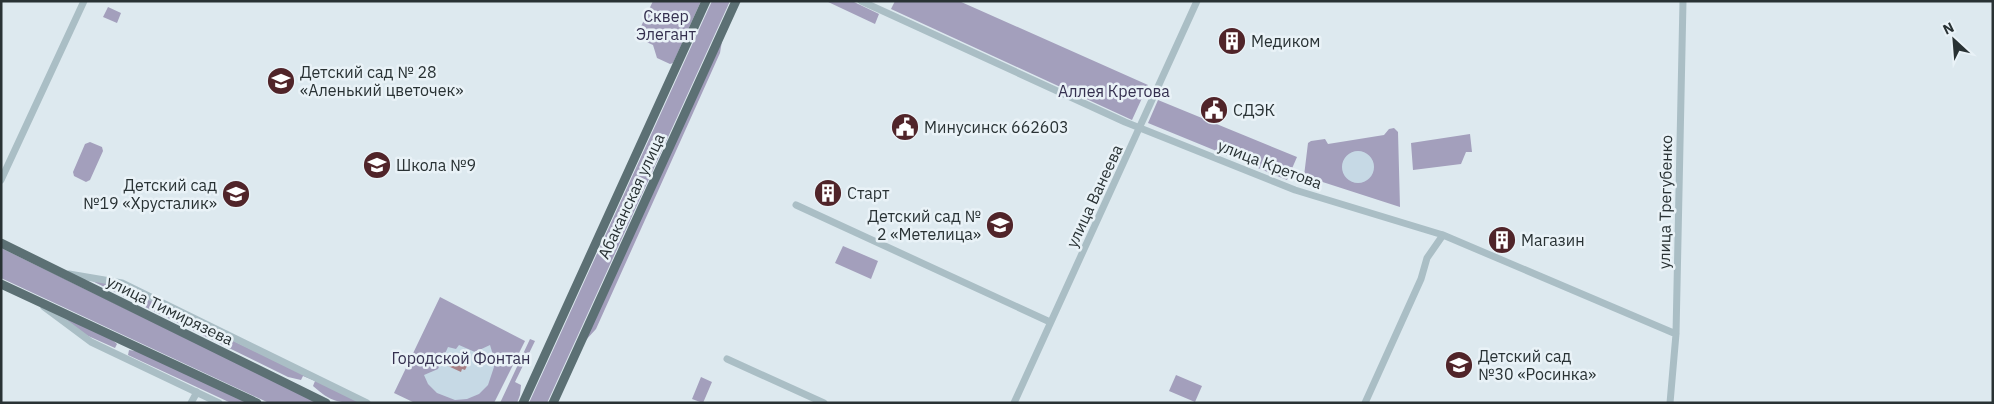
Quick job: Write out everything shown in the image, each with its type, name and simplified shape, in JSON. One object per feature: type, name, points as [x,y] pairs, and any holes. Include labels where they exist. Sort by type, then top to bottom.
[{"type":"main road","name":"Абаканская улица","points":[[523,403],[706,1]]},
{"type":"main road","name":"Абаканская улица","points":[[553,403],[736,1]]},
{"type":"main road","name":"улица Тимирязева","points":[[1,243],[326,403]]},
{"type":"main road","points":[[1,284],[257,403]]},
{"type":"street","points":[[1,180],[84,1]]},
{"type":"street","name":"улица Кретова","points":[[861,1],[1125,122],[1140,126],[1295,190],[1443,235],[1676,334]]},
{"type":"street","name":"улица Ванеева","points":[[1014,403],[1197,1]]},
{"type":"street","name":"улица Трегубенко","points":[[1670,403],[1676,334],[1683,1]]},
{"type":"street","points":[[796,206],[1050,322]]},
{"type":"street","points":[[1365,403],[1421,279],[1427,258],[1443,235]]},
{"type":"street","points":[[60,272],[122,283],[367,403]]},
{"type":"street","points":[[32,298],[91,342],[219,403]]},
{"type":"street","points":[[727,359],[824,403]]},
{"type":"street","points":[[191,403],[197,392]]},
{"type":"green space","name":"Сквер Элегант","points":[[653,1],[701,1],[673,63],[670,64],[657,58],[653,45],[636,37]]},
{"type":"green space","points":[[712,1],[730,1],[547,403],[529,403]]},
{"type":"green space","points":[[826,1],[852,1],[879,14],[875,24]]},
{"type":"green space","name":"Аллея Кретова","points":[[895,1],[959,1],[1148,85],[1132,120],[891,9]]},
{"type":"green space","points":[[108,7],[121,13],[117,23],[103,17]]},
{"type":"green space","points":[[722,41],[720,53],[596,329],[585,341]]},
{"type":"green space","points":[[1158,100],[1297,157],[1287,180],[1148,123]]},
{"type":"green space","points":[[1394,128],[1398,132],[1400,207],[1304,176],[1308,143],[1311,141],[1325,139],[1328,144],[1384,135],[1389,129]]},
{"type":"green space","points":[[1470,134],[1472,152],[1466,152],[1461,164],[1413,170],[1411,143]]},
{"type":"green space","points":[[90,142],[102,147],[103,151],[90,180],[86,182],[74,176],[73,172],[85,144]]},
{"type":"green space","points":[[843,246],[878,261],[871,279],[835,263]]},
{"type":"green space","points":[[1,248],[319,403],[269,403],[1,278]]},
{"type":"green space","points":[[84,277],[110,281],[362,403],[335,401],[313,386],[315,381],[303,376],[301,380],[288,377]]},
{"type":"green space","name":"Городской Фонтан","points":[[440,297],[525,341],[494,403],[415,403],[394,393]]},
{"type":"green space","points":[[56,313],[104,333],[117,344],[115,348],[86,335]]},
{"type":"green space","points":[[530,339],[535,341],[515,382],[521,385],[517,403],[500,403]]},
{"type":"green space","points":[[129,350],[142,352],[251,403],[231,403],[128,355]]},
{"type":"green space","points":[[1176,375],[1202,386],[1195,402],[1169,391]]},
{"type":"green space","points":[[701,377],[712,382],[703,403],[692,399]]},
{"type":"shaded area","points":[[1358,151],[1370,155],[1374,167],[1370,179],[1358,183],[1346,179],[1342,167],[1346,155]]},
{"type":"shaded area","points":[[459,345],[475,352],[490,345],[494,367],[488,385],[479,394],[467,399],[455,400],[437,393],[428,384],[424,375],[438,369],[448,347],[456,349]]},
{"type":"shaded area","points":[[455,354],[467,360],[465,363],[468,364],[465,370],[462,369],[461,372],[448,366],[450,363],[447,362],[450,356],[453,357]]},
{"type":"place","name":"Медиком","points":[[1232,41]]},
{"type":"place","name":"Детский сад № 28 «Аленький цветочек»","points":[[281,81]]},
{"type":"place","name":"СДЭК","points":[[1214,110]]},
{"type":"place","name":"Минусинск 662603","points":[[905,127]]},
{"type":"place","name":"Школа №9","points":[[377,165]]},
{"type":"place","name":"Старт","points":[[828,193]]},
{"type":"place","name":"Детский сад №19 «Хрусталик»","points":[[236,194]]},
{"type":"place","name":"Детский сад № 2 «Метелица»","points":[[1000,225]]},
{"type":"place","name":"Магазин","points":[[1502,240]]},
{"type":"place","name":"Детский сад №30 «Росинка»","points":[[1459,365]]}]
